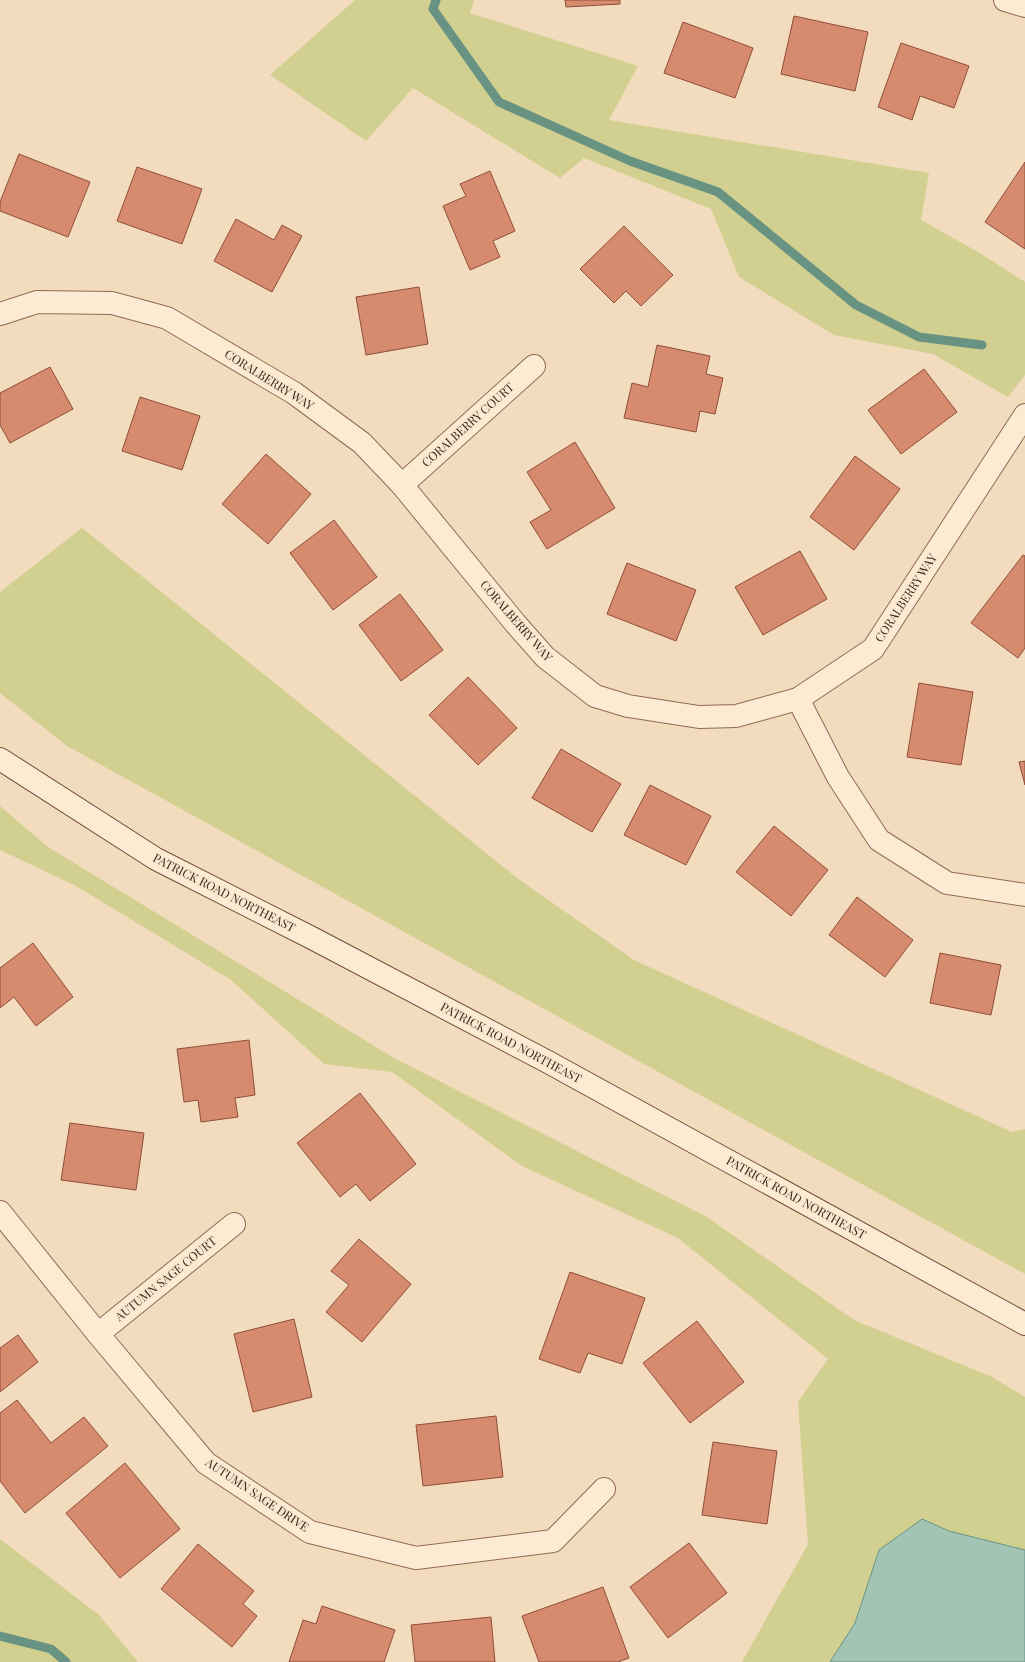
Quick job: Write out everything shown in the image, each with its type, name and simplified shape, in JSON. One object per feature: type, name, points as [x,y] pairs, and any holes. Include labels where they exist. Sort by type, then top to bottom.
[{"type":"street","points":[[1005,0],[1025,6]]},
{"type":"street","name":"CORALBERRY WAY","points":[[0,314],[37,302],[112,303],[167,318],[294,394],[362,443],[402,485],[515,623],[545,657],[595,696],[628,706],[698,717],[736,716],[798,699],[873,649],[1025,415]]},
{"type":"street","name":"CORALBERRY COURT","points":[[402,485],[534,366]]},
{"type":"street","points":[[798,699],[838,777],[878,840],[947,883],[1025,896]]},
{"type":"street","name":"PATRICK ROAD NORTHEAST","points":[[0,759],[156,859],[312,938],[548,1062],[1025,1324]]},
{"type":"street","name":"AUTUMN SAGE DRIVE","points":[[0,1212],[98,1334],[206,1463],[310,1532],[416,1558],[553,1541],[604,1489]]},
{"type":"street","name":"AUTUMN SAGE COURT","points":[[98,1334],[234,1224]]},
{"type":"shaded area","points":[[355,0],[474,0],[470,13],[638,66],[609,120],[929,173],[921,220],[978,252],[1025,282],[1025,375],[1008,397],[933,354],[834,335],[739,277],[711,209],[584,158],[560,178],[413,88],[366,141],[270,75]]},
{"type":"shaded area","points":[[82,528],[517,878],[634,960],[1012,1132],[1025,1129],[1025,1274],[67,746],[0,693],[0,592]]},
{"type":"shaded area","points":[[0,806],[48,847],[394,1058],[707,1217],[854,1320],[992,1377],[1025,1397],[1025,1550],[949,1531],[922,1519],[879,1550],[855,1623],[830,1662],[742,1662],[808,1544],[798,1402],[828,1359],[678,1238],[522,1166],[392,1072],[324,1064],[231,980],[76,886],[0,850]]},
{"type":"shaded area","points":[[922,1519],[949,1531],[1025,1550],[1025,1662],[830,1662],[855,1623],[879,1550]]},
{"type":"shaded area","points":[[0,1539],[99,1615],[138,1662],[0,1662]]},
{"type":"building","points":[[565,0],[620,0],[620,4],[566,7]]},
{"type":"building","points":[[794,16],[868,32],[855,91],[781,74]]},
{"type":"building","points":[[683,22],[753,48],[735,98],[664,73]]},
{"type":"building","points":[[901,43],[969,66],[954,108],[920,96],[912,120],[878,107]]},
{"type":"building","points":[[19,154],[90,182],[68,237],[0,211],[0,202]]},
{"type":"building","points":[[1025,162],[1025,249],[985,222]]},
{"type":"building","points":[[137,167],[202,189],[182,244],[117,221]]},
{"type":"building","points":[[490,171],[515,231],[493,241],[500,257],[470,270],[443,206],[466,196],[460,184]]},
{"type":"building","points":[[236,219],[274,240],[282,225],[302,236],[272,292],[214,261]]},
{"type":"building","points":[[624,226],[673,275],[641,306],[626,291],[614,303],[580,269]]},
{"type":"building","points":[[419,287],[428,344],[366,355],[356,297]]},
{"type":"building","points":[[657,345],[710,356],[706,374],[723,378],[715,414],[700,411],[696,432],[624,418],[632,383],[648,387]]},
{"type":"building","points":[[50,367],[73,409],[10,443],[0,425],[0,393]]},
{"type":"building","points":[[924,369],[957,412],[901,454],[868,410]]},
{"type":"building","points":[[140,397],[200,416],[182,470],[122,451]]},
{"type":"building","points":[[575,442],[615,508],[547,549],[530,522],[551,510],[527,472]]},
{"type":"building","points":[[266,454],[311,494],[268,544],[222,504]]},
{"type":"building","points":[[855,456],[900,489],[854,550],[810,517]]},
{"type":"building","points":[[334,520],[377,577],[333,610],[290,553]]},
{"type":"building","points":[[800,551],[827,599],[763,635],[735,587]]},
{"type":"building","points":[[1023,555],[1025,556],[1025,648],[1018,658],[971,623]]},
{"type":"building","points":[[627,563],[696,590],[676,641],[607,614]]},
{"type":"building","points":[[400,594],[443,650],[401,681],[359,625]]},
{"type":"building","points":[[468,677],[517,728],[478,765],[429,715]]},
{"type":"building","points":[[919,683],[973,692],[961,765],[907,757]]},
{"type":"building","points":[[561,749],[621,784],[592,832],[532,798]]},
{"type":"building","points":[[1025,761],[1025,785],[1019,762]]},
{"type":"building","points":[[650,785],[711,816],[686,865],[624,835]]},
{"type":"building","points":[[774,826],[828,870],[791,916],[736,872]]},
{"type":"building","points":[[857,897],[913,940],[885,977],[829,935]]},
{"type":"building","points":[[33,943],[73,997],[36,1026],[14,997],[0,1008],[0,968]]},
{"type":"building","points":[[940,953],[1001,965],[991,1015],[930,1003]]},
{"type":"building","points":[[249,1040],[255,1095],[235,1098],[238,1117],[201,1122],[198,1100],[184,1102],[177,1049]]},
{"type":"building","points":[[360,1093],[416,1164],[370,1201],[356,1184],[340,1197],[297,1143]]},
{"type":"building","points":[[70,1123],[144,1133],[136,1190],[61,1180]]},
{"type":"building","points":[[359,1239],[411,1284],[362,1342],[326,1312],[349,1285],[331,1271]]},
{"type":"building","points":[[570,1272],[645,1298],[622,1364],[588,1353],[580,1373],[539,1359]]},
{"type":"building","points":[[294,1319],[312,1397],[253,1412],[234,1334]]},
{"type":"building","points":[[697,1321],[744,1382],[690,1423],[643,1363]]},
{"type":"building","points":[[18,1335],[38,1362],[0,1392],[0,1348]]},
{"type":"building","points":[[17,1400],[51,1443],[84,1417],[108,1446],[25,1513],[0,1481],[0,1413]]},
{"type":"building","points":[[496,1416],[503,1477],[423,1486],[416,1425]]},
{"type":"building","points":[[713,1442],[777,1451],[767,1524],[702,1515]]},
{"type":"building","points":[[125,1463],[180,1529],[120,1578],[66,1513]]},
{"type":"building","points":[[689,1543],[727,1593],[668,1638],[630,1587]]},
{"type":"building","points":[[198,1544],[254,1591],[243,1604],[257,1616],[232,1647],[161,1589]]},
{"type":"building","points":[[603,1587],[629,1658],[618,1662],[539,1662],[522,1616]]},
{"type":"building","points":[[322,1606],[395,1630],[384,1662],[289,1662],[303,1620],[316,1624]]},
{"type":"building","points":[[491,1617],[495,1662],[415,1662],[411,1625]]},
{"type":"waterway","points":[[436,0],[433,9],[499,102],[630,161],[718,192],[856,305],[919,337],[982,345]]},
{"type":"waterway","points":[[0,1636],[51,1649],[66,1662]]}]
